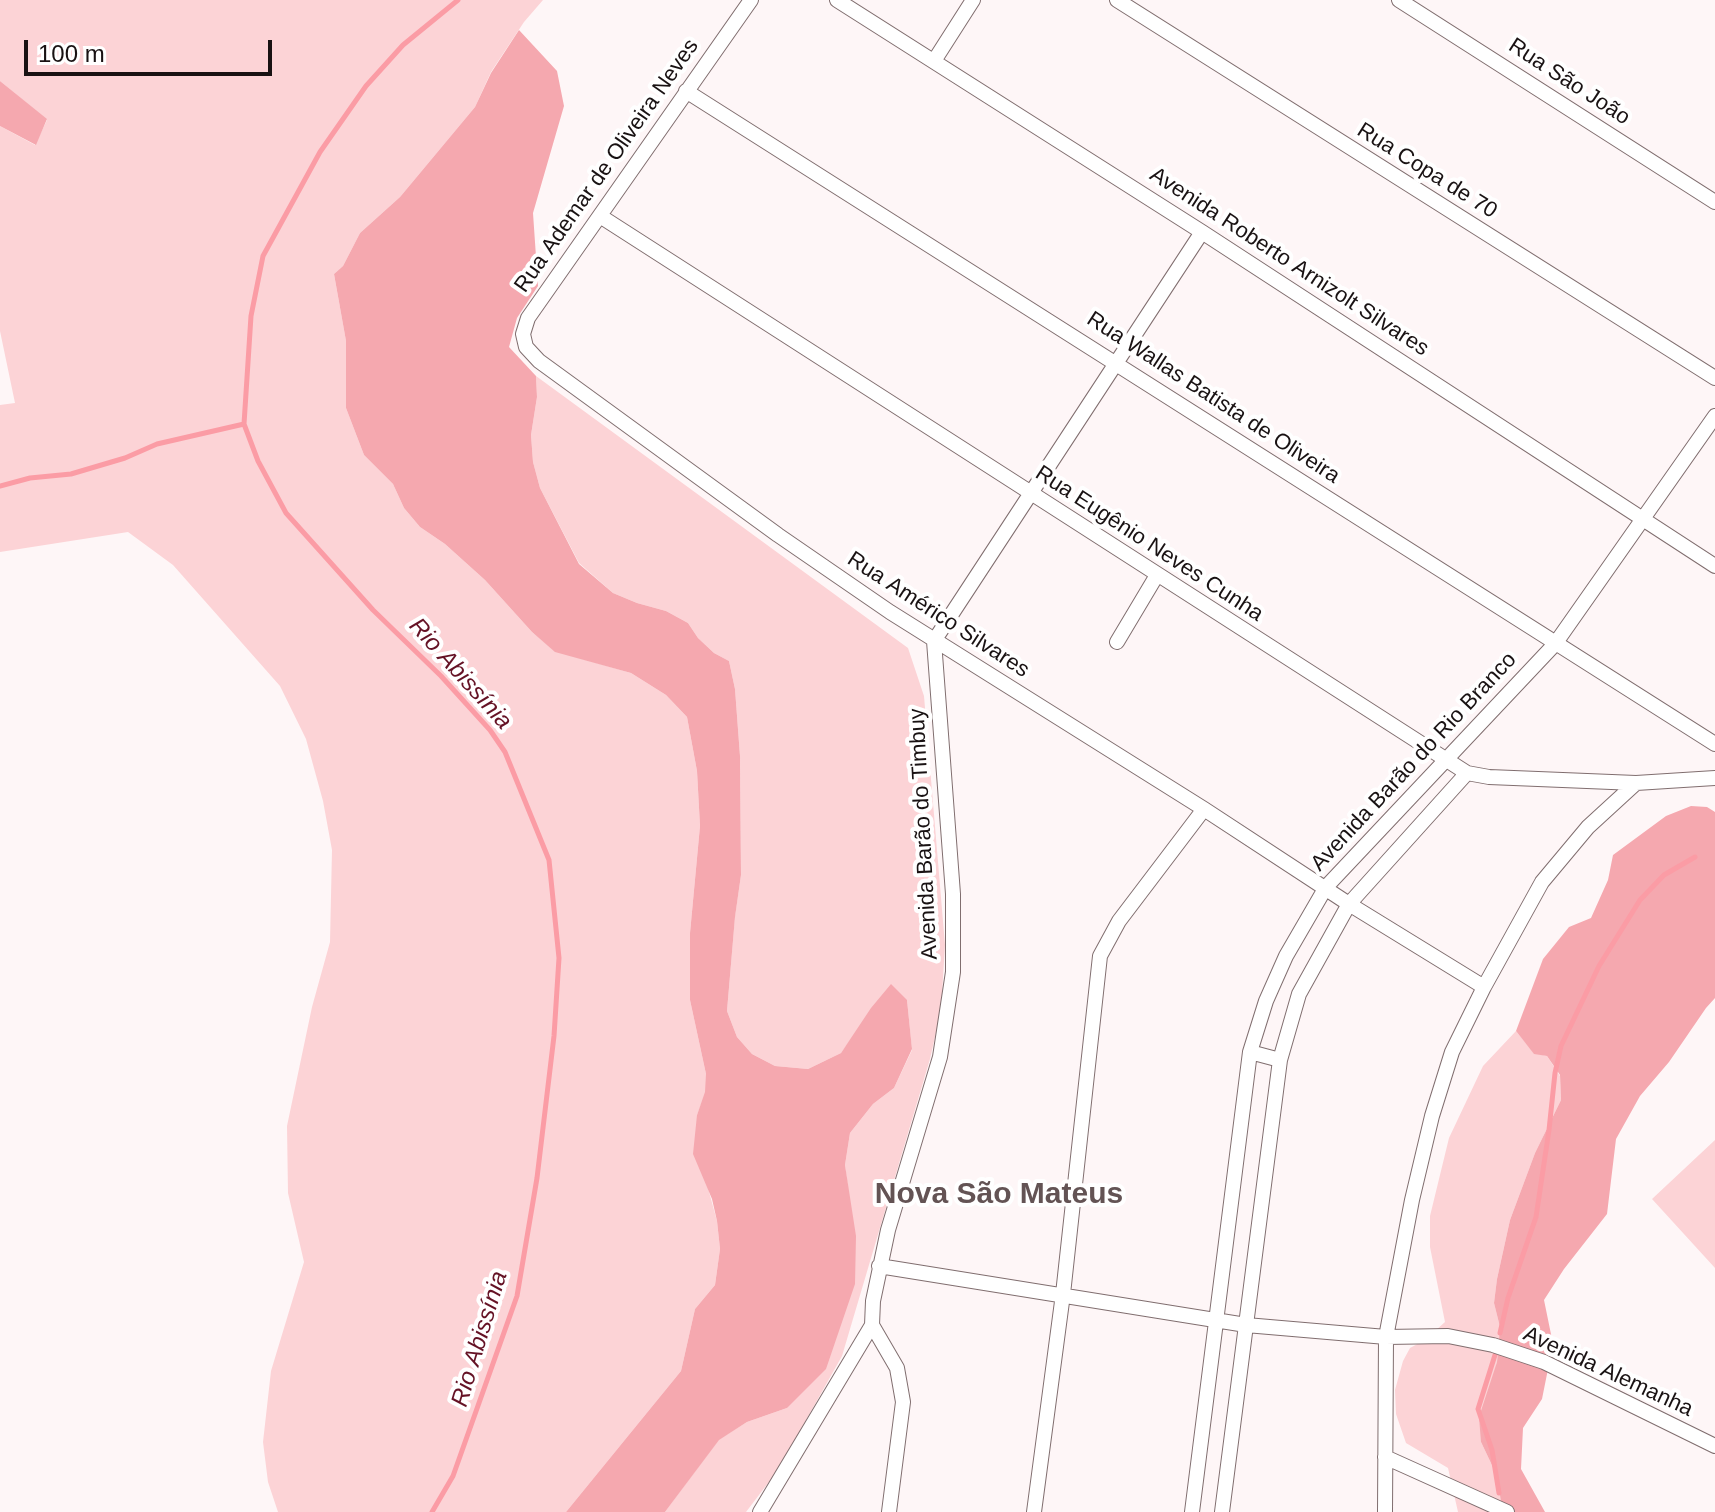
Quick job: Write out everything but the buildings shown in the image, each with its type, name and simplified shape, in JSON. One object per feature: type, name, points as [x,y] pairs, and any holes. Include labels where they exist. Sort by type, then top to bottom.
[{"type":"street","name":"Rua Ademar de Oliveira Neves","points":[[539,361],[526,347],[523,334],[528,318],[751,0]]},
{"type":"street","name":"Avenida Roberto Arnizolt Silvares","points":[[837,0],[1202,232],[1715,566]]},
{"type":"street","points":[[934,61],[973,0]]},
{"type":"street","name":"Rua Copa de 70","points":[[1117,0],[1715,378]]},
{"type":"street","name":"Rua São João","points":[[1399,0],[1715,202]]},
{"type":"street","name":"Rua Wallas Batista de Oliveira","points":[[686,91],[1715,744]]},
{"type":"street","name":"Rua Eugênio Neves Cunha","points":[[600,216],[1467,773],[1489,777],[1636,783],[1715,778]]},
{"type":"street","points":[[934,641],[1202,232]]},
{"type":"street","name":"Rua Américo Silvares","points":[[539,361],[778,535],[934,641],[1484,987]]},
{"type":"street","name":"Avenida Barão do Rio Branco","points":[[1192,1512],[1250,1052],[1266,1001],[1281,967],[1326,887],[1555,644],[1715,416]]},
{"type":"street","points":[[1117,642],[1157,575]]},
{"type":"street","name":"Avenida Barão do Timbuy","points":[[760,1511],[872,1325],[879,1266],[940,1057],[953,972],[953,894],[934,641]]},
{"type":"street","points":[[1222,1512],[1280,1060],[1299,994],[1349,904],[1467,773]]},
{"type":"street","points":[[1385,1512],[1386,1337],[1412,1200],[1432,1116],[1452,1052],[1542,882],[1588,827],[1636,783]]},
{"type":"street","points":[[1034,1512],[1063,1294],[1100,956],[1119,921],[1204,809]]},
{"type":"street","points":[[1250,1052],[1280,1060]]},
{"type":"street","name":"Avenida Alemanha","points":[[879,1266],[1246,1325],[1386,1337],[1448,1336],[1493,1345],[1544,1362],[1715,1446]]},
{"type":"street","points":[[872,1325],[897,1368],[903,1402],[889,1512]]},
{"type":"street","points":[[1385,1457],[1507,1512]]},
{"type":"shaded area","points":[[0,0],[543,0],[524,22],[491,72],[475,107],[400,197],[360,233],[343,266],[334,274],[346,341],[346,408],[364,455],[393,484],[404,508],[420,527],[445,544],[485,580],[532,632],[555,651],[631,673],[666,695],[687,717],[697,771],[700,826],[690,933],[690,1000],[706,1074],[706,1092],[697,1115],[705,1177],[717,1221],[720,1249],[715,1285],[695,1309],[681,1371],[566,1512],[278,1512],[268,1482],[263,1442],[271,1371],[304,1262],[288,1193],[287,1126],[312,1007],[330,942],[332,850],[323,801],[306,739],[280,686],[173,565],[128,532],[0,552],[0,405],[15,403],[0,331],[0,126],[35,145],[47,120],[0,81]]},
{"type":"shaded area","points":[[519,30],[557,71],[564,106],[533,213],[538,286],[517,318],[509,347],[536,376],[537,397],[531,435],[533,462],[540,488],[579,564],[613,593],[666,611],[688,623],[714,653],[729,661],[735,689],[740,756],[741,875],[727,1011],[737,1037],[752,1054],[775,1066],[808,1069],[841,1053],[891,984],[907,1000],[912,1049],[894,1088],[873,1104],[850,1133],[845,1165],[856,1236],[855,1284],[826,1369],[787,1408],[747,1422],[719,1440],[665,1512],[566,1512],[681,1371],[695,1309],[715,1285],[720,1249],[717,1221],[712,1199],[693,1154],[706,1074],[690,1000],[690,933],[700,826],[697,771],[687,717],[666,695],[631,673],[555,652],[532,632],[485,580],[445,544],[420,527],[404,508],[393,484],[364,455],[346,408],[346,341],[334,274],[343,266],[360,233],[400,197],[475,107],[491,73]]},
{"type":"shaded area","points":[[0,81],[47,119],[36,145],[0,126]]},
{"type":"shaded area","points":[[536,376],[908,648],[924,696],[945,945],[941,1010],[930,1059],[842,1356],[778,1470],[746,1512],[665,1512],[718,1440],[747,1422],[787,1408],[849,1196],[845,1165],[850,1133],[873,1104],[894,1088],[912,1050],[907,1000],[857,1031],[841,1053],[808,1069],[775,1066],[752,1054],[737,1037],[727,1011],[741,875],[740,756],[735,689],[729,661],[714,653],[688,623],[666,611],[613,593],[579,563],[540,488],[533,462],[531,435],[537,397]]},
{"type":"shaded area","points":[[1691,806],[1707,807],[1715,812],[1715,998],[1640,1096],[1616,1139],[1607,1214],[1544,1300],[1553,1344],[1542,1399],[1523,1428],[1521,1469],[1545,1512],[1502,1512],[1498,1478],[1481,1442],[1479,1417],[1497,1362],[1500,1327],[1494,1303],[1497,1279],[1510,1220],[1535,1153],[1561,1100],[1560,1075],[1547,1056],[1534,1054],[1516,1031],[1543,959],[1569,927],[1591,918],[1608,880],[1613,855],[1666,816]]},
{"type":"shaded area","points":[[1516,1031],[1534,1053],[1547,1056],[1560,1076],[1561,1100],[1535,1153],[1510,1220],[1497,1279],[1494,1303],[1500,1327],[1497,1362],[1481,1442],[1498,1478],[1502,1512],[1458,1512],[1448,1468],[1406,1443],[1396,1414],[1395,1390],[1410,1348],[1425,1340],[1445,1322],[1430,1247],[1430,1216],[1449,1138],[1483,1066]]},
{"type":"shaded area","points":[[1715,1140],[1715,1268],[1652,1199]]},
{"type":"waterway","name":"Rio Abissínia","points":[[432,1512],[453,1476],[517,1296],[537,1178],[554,1036],[559,958],[549,860],[505,752],[490,730],[441,676],[373,610],[286,513],[258,461],[244,424],[251,316],[263,256],[320,152],[366,86],[403,45],[458,0]]},
{"type":"waterway","points":[[0,486],[30,478],[71,474],[125,458],[157,444],[244,424]]},
{"type":"waterway","points":[[1500,1333],[1508,1298],[1536,1217],[1561,1046],[1599,966],[1640,900],[1664,875],[1695,857]]},
{"type":"waterway","points":[[1495,1355],[1478,1409],[1492,1450],[1499,1493]]},
{"type":"district","name":"Nova São Mateus","points":[[999,1195]]}]
